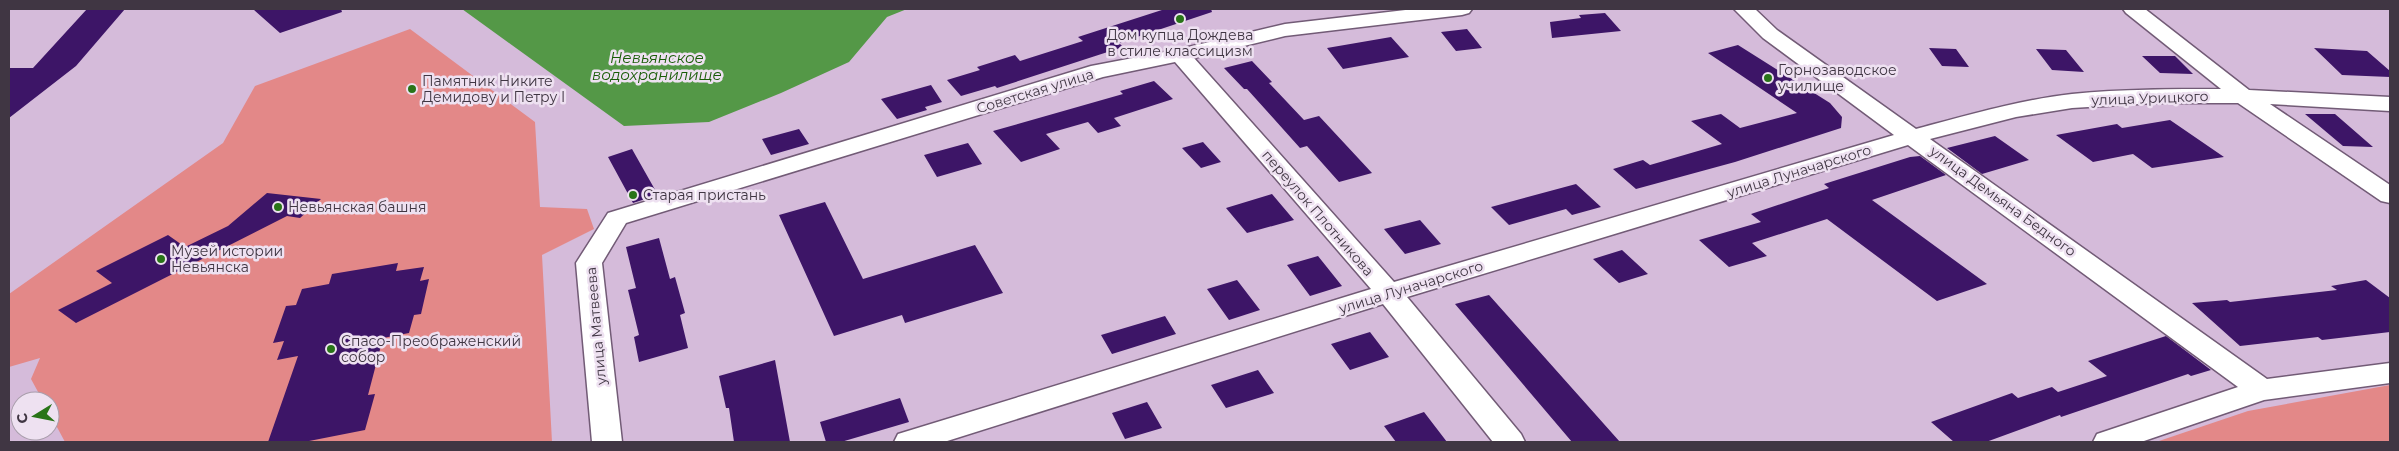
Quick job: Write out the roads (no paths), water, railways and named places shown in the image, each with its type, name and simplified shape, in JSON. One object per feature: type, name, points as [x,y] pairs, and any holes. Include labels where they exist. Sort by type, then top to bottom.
[{"type":"street","name":"Советская улица","points":[[617,218],[1099,71],[1180,55],[1285,30],[1462,9]]},
{"type":"street","name":"улица Демьяна Бедного","points":[[1745,9],[1770,34],[1914,136],[2262,390]]},
{"type":"street","points":[[2133,9],[2243,96],[2390,196]]},
{"type":"street","name":"переулок Плотникова","points":[[1180,55],[1389,293],[1510,442]]},
{"type":"street","name":"улица Урицкого","points":[[1914,136],[2014,110],[2072,101],[2154,96],[2243,96],[2390,104]]},
{"type":"street","name":"улица Луначарского","points":[[909,442],[1389,293],[1914,136]]},
{"type":"street","name":"улица Матвеева","points":[[607,442],[589,263],[617,218]]},
{"type":"street","points":[[2108,442],[2262,390],[2390,373]]},
{"type":"water","name":"Невьянское водохранилище","points":[[462,9],[907,9],[887,17],[849,62],[781,93],[709,122],[624,126]]},
{"type":"place","name":"Дом купца Дождева в стиле классицизм","points":[[1180,19]]},
{"type":"place","name":"Горнозаводское училище","points":[[1768,78]]},
{"type":"place","name":"Памятник Никите Демидову и Петру I","points":[[412,89]]},
{"type":"place","name":"Старая пристань","points":[[633,195]]},
{"type":"place","name":"Невьянская башня","points":[[278,207]]},
{"type":"place","name":"Музей истории Невьянска","points":[[161,259]]},
{"type":"place","name":"Спасо-Преображенский собор","points":[[331,349]]}]
